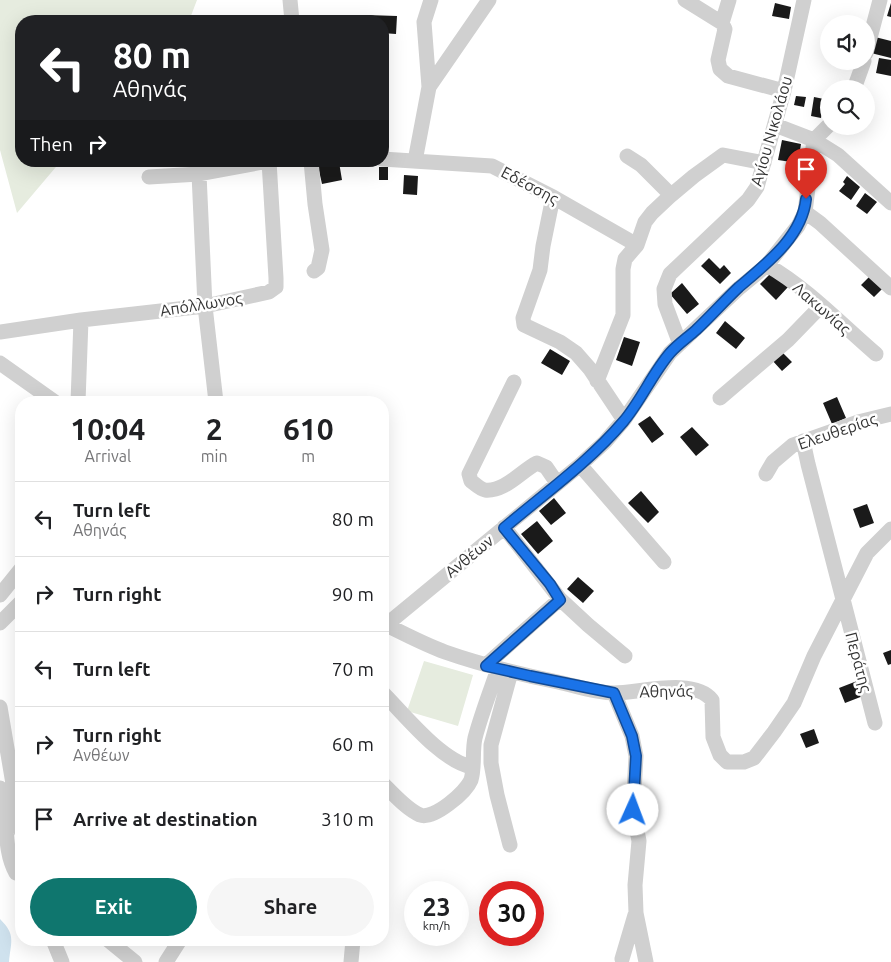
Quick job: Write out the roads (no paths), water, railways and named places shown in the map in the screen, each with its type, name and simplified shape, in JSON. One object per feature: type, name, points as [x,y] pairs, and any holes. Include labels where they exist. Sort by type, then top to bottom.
[{"type":"street","points":[[290,0],[291,15]]},
{"type":"street","points":[[415,161],[429,87],[424,22],[431,0]]},
{"type":"street","points":[[429,87],[489,0]]},
{"type":"street","points":[[685,0],[722,23]]},
{"type":"street","points":[[729,0],[722,23],[724,29],[718,60],[720,69],[728,76],[784,91]]},
{"type":"street","name":"Αγίου Νικολάου","points":[[680,344],[665,304],[664,289],[670,274],[748,200],[757,187],[784,91],[804,0]]},
{"type":"street","points":[[875,19],[880,0]]},
{"type":"street","points":[[775,125],[814,140],[838,155],[891,203]]},
{"type":"street","points":[[814,140],[820,134]]},
{"type":"street","name":"Ανθέων","points":[[389,620],[580,466],[624,420],[670,353],[738,289],[767,265],[798,226],[805,212],[814,140]]},
{"type":"street","points":[[597,381],[623,314],[623,269],[625,259],[636,245],[645,222],[671,195],[723,154],[764,163]]},
{"type":"street","points":[[627,156],[646,170],[671,195]]},
{"type":"street","name":"Εδέσσης","points":[[389,159],[492,166],[553,197],[636,245]]},
{"type":"street","name":"Απόλλωνος","points":[[0,332],[81,320],[205,306],[270,292],[276,286],[276,278],[268,167]]},
{"type":"street","points":[[312,167],[322,250],[318,268],[314,271]]},
{"type":"street","points":[[149,177],[200,168],[205,306],[215,396]]},
{"type":"street","points":[[553,197],[540,270],[523,318],[524,325],[560,342],[576,353],[590,369],[624,420]]},
{"type":"street","points":[[805,212],[820,223],[891,288]]},
{"type":"street","name":"Λακωνίας","points":[[767,265],[807,292],[876,354]]},
{"type":"street","points":[[720,398],[788,340],[821,306]]},
{"type":"street","points":[[78,396],[81,320]]},
{"type":"street","points":[[0,363],[47,396]]},
{"type":"street","points":[[514,382],[469,474],[471,482],[484,490],[496,488],[512,480],[536,463],[546,466],[557,483]]},
{"type":"street","name":"Ελευθερίας","points":[[766,474],[773,462],[793,445],[858,422],[891,414]]},
{"type":"street","name":"Περάτης","points":[[804,441],[808,464],[843,602],[876,723]]},
{"type":"street","points":[[580,466],[664,562]]},
{"type":"street","points":[[504,528],[550,584],[560,600],[626,656]]},
{"type":"street","points":[[843,602],[867,553],[891,529]]},
{"type":"street","points":[[0,595],[15,576]]},
{"type":"street","points":[[389,789],[421,816],[432,815],[442,809],[468,786],[471,778],[475,739],[498,669],[560,600]]},
{"type":"street","name":"Αθηνάς","points":[[389,626],[443,651],[498,669],[614,693],[648,689],[683,688],[700,691],[709,695],[712,700],[713,737],[720,756],[727,762],[736,762],[754,758],[766,745],[794,703],[814,656],[843,602]]},
{"type":"street","points":[[0,623],[15,608]]},
{"type":"street","points":[[498,669],[491,763],[510,845]]},
{"type":"street","points":[[614,693],[632,736],[636,756],[633,810],[639,841],[635,885],[636,913],[646,962]]},
{"type":"street","points":[[389,699],[437,748],[465,766],[472,767]]},
{"type":"street","points":[[0,707],[15,796]]},
{"type":"street","points":[[0,788],[4,799],[9,861],[15,871]]},
{"type":"street","points":[[622,959],[636,913]]},
{"type":"street","points":[[55,946],[62,962]]},
{"type":"street","points":[[115,946],[135,962]]},
{"type":"street","points":[[166,962],[176,946]]},
{"type":"street","points":[[351,962],[352,946]]},
{"type":"water","points":[[0,919],[10,934],[9,962],[0,962]]}]
